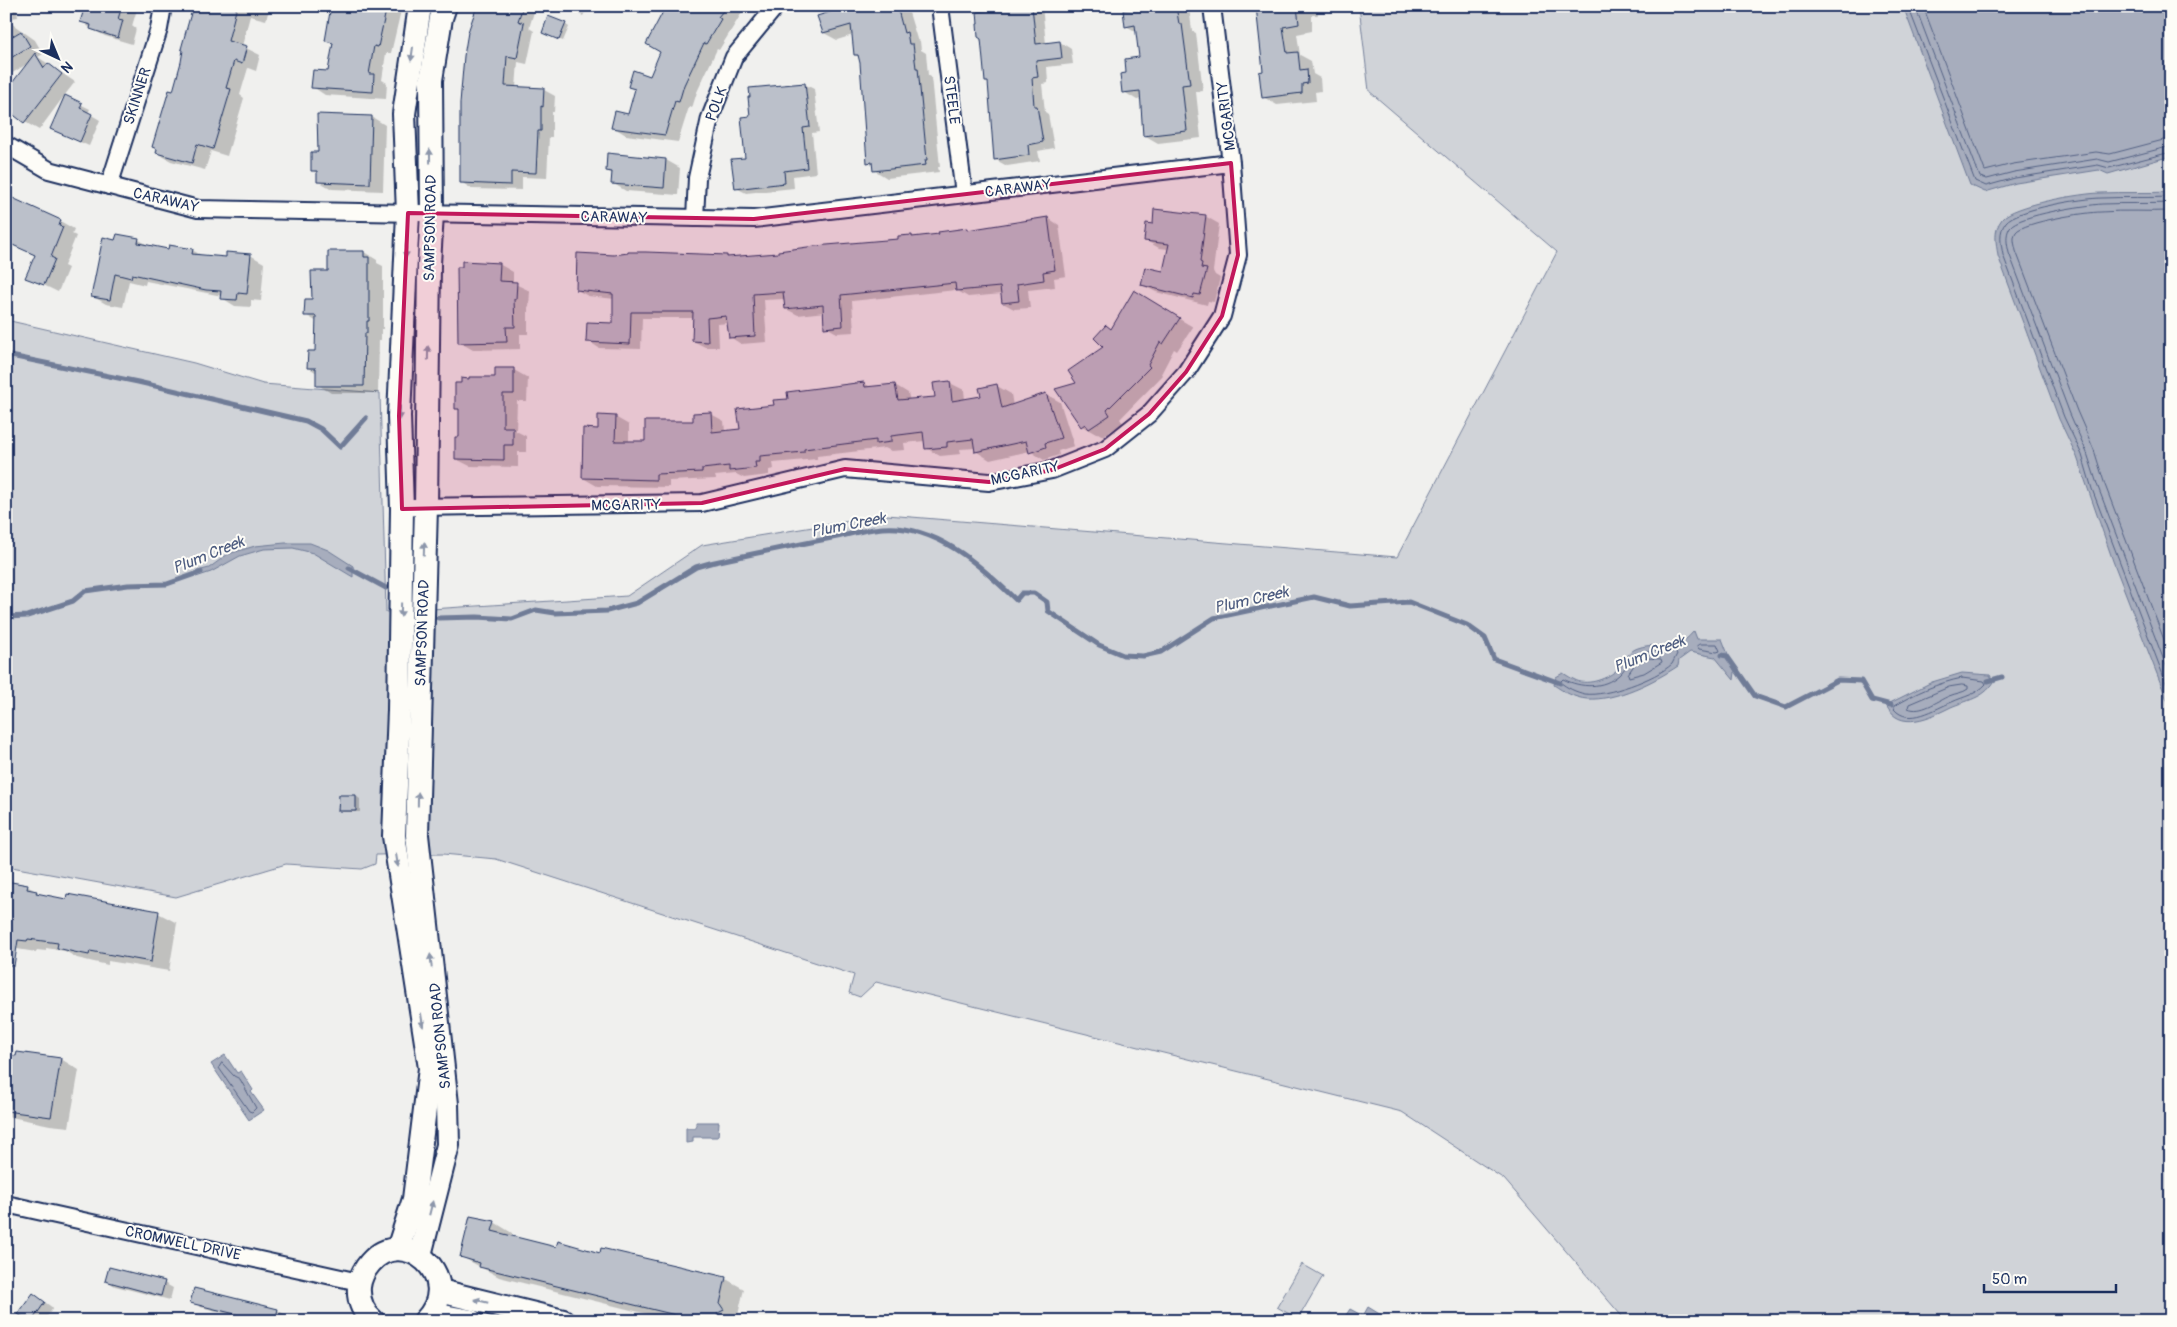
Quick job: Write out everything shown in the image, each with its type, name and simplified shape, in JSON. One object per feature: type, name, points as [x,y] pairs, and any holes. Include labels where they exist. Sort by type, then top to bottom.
[{"type":"street","name":"SKINNER","points":[[109,186],[159,29],[163,6]]},
{"type":"street","name":"SAMPSON ROAD","points":[[398,1250],[414,1199],[430,1068],[394,836],[399,710],[402,509],[399,416],[408,213],[404,114],[420,6]]},
{"type":"street","name":"SAMPSON ROAD","points":[[420,1255],[448,1145],[447,1104],[417,834],[426,507],[429,264],[432,213],[431,80],[441,18],[445,6]]},
{"type":"street","name":"POLK","points":[[694,218],[697,178],[710,118],[734,57],[776,6]]},
{"type":"street","name":"STEELE","points":[[940,6],[964,194]]},
{"type":"street","name":"MCGARITY","points":[[402,509],[426,507],[702,504],[845,469],[989,482],[1052,470],[1105,449],[1149,414],[1186,372],[1222,316],[1238,255],[1231,163],[1212,6]]},
{"type":"street","name":"CARAWAY","points":[[6,144],[49,170],[198,209],[754,219],[1231,163]]},
{"type":"street","name":"CROMWELL DRIVE","points":[[6,1204],[359,1282]]},
{"type":"street","points":[[373,1321],[362,1307],[359,1282],[364,1270],[373,1259],[384,1252],[398,1250],[420,1255],[434,1270],[440,1291],[437,1303],[428,1317],[471,1321]]},
{"type":"street","points":[[440,1291],[563,1321]]},
{"type":"highlighted area","points":[[1231,163],[1238,255],[1222,316],[1186,372],[1149,414],[1105,449],[1052,470],[989,482],[845,469],[702,503],[402,509],[399,416],[408,213],[754,219]]},
{"type":"shaded area","points":[[1359,6],[2171,6],[2171,1321],[1626,1321],[1504,1179],[1402,1112],[876,982],[860,997],[849,993],[854,975],[496,859],[443,854],[376,855],[375,864],[362,869],[286,864],[176,897],[6,866],[6,320],[194,363],[263,384],[380,393],[386,612],[627,596],[702,545],[887,515],[1397,557],[1557,252],[1369,91]]},
{"type":"shaded area","points":[[1302,1264],[1323,1276],[1298,1319],[1277,1307]]},
{"type":"water","points":[[1903,6],[2171,6],[2171,156],[2108,174],[2099,170],[2016,183],[1985,192],[1970,185]]},
{"type":"water","points":[[2171,192],[2171,710],[2113,561],[2077,457],[2059,419],[1998,256],[1996,236],[1997,228],[2002,219],[2019,209],[2033,205],[2092,194]]},
{"type":"water","points":[[310,543],[328,550],[353,566],[353,577],[313,553],[293,548],[264,549],[240,556],[211,572],[196,577],[194,572],[209,568],[228,554],[255,546]]},
{"type":"water","points":[[1694,631],[1697,639],[1722,639],[1735,672],[1734,680],[1715,657],[1690,652],[1679,660],[1678,666],[1658,678],[1622,694],[1610,697],[1587,699],[1570,694],[1554,685],[1556,677],[1563,673],[1581,682],[1592,682],[1604,678],[1619,668],[1628,654],[1635,649],[1647,646],[1672,647],[1685,640]]},
{"type":"water","points":[[1962,673],[1990,675],[1994,682],[1980,696],[1934,715],[1916,720],[1907,721],[1899,719],[1892,714],[1886,705],[1932,682]]},
{"type":"water","points":[[225,1055],[237,1073],[241,1071],[253,1090],[251,1092],[264,1110],[249,1120],[211,1064]]},
{"type":"water","points":[[696,1122],[719,1122],[718,1137],[693,1137],[693,1142],[686,1143],[686,1128],[696,1128]]},
{"type":"water","points":[[1368,1307],[1391,1321],[1342,1321],[1350,1309],[1363,1316]]},
{"type":"building","points":[[85,6],[122,6],[118,19],[123,20],[118,38],[90,29],[91,25],[80,22]]},
{"type":"building","points":[[193,6],[237,6],[228,41],[247,46],[242,64],[234,61],[226,88],[231,89],[213,149],[197,144],[192,163],[156,153],[157,149],[152,147],[169,90],[173,91],[181,62],[183,50],[181,49]]},
{"type":"building","points":[[331,6],[387,6],[378,47],[374,46],[369,74],[374,74],[373,92],[311,88],[313,70],[328,71],[333,43],[325,41]]},
{"type":"building","points":[[477,6],[523,6],[518,21],[524,23],[517,58],[507,56],[505,86],[544,88],[543,107],[541,106],[541,131],[538,131],[536,173],[511,172],[511,185],[460,183],[460,103],[464,56],[468,32]]},
{"type":"building","points":[[666,6],[727,6],[718,17],[721,19],[706,44],[704,43],[684,85],[679,102],[675,101],[665,135],[611,128],[615,111],[628,114],[635,89],[628,87],[633,70],[650,76],[660,52],[646,44]]},
{"type":"building","points":[[850,6],[897,6],[904,33],[907,32],[909,44],[913,44],[916,68],[918,68],[926,165],[873,171],[872,162],[867,163],[860,63],[858,55],[854,55],[851,25],[823,33],[817,16]]},
{"type":"building","points":[[1032,6],[1036,44],[1060,41],[1062,58],[1036,61],[1038,77],[1032,78],[1034,106],[1037,106],[1043,142],[1028,145],[1029,155],[994,160],[988,82],[985,82],[981,39],[978,37],[977,12]]},
{"type":"building","points":[[1153,6],[1176,6],[1179,24],[1182,24],[1190,84],[1182,85],[1187,131],[1143,136],[1140,91],[1122,93],[1120,74],[1126,73],[1125,59],[1139,57],[1135,25],[1125,27],[1123,10]]},
{"type":"building","points":[[1256,6],[1297,6],[1299,24],[1283,27],[1287,53],[1298,52],[1300,70],[1307,69],[1308,83],[1302,84],[1302,93],[1262,98],[1259,72],[1263,71]]},
{"type":"building","points":[[548,16],[566,23],[559,40],[542,33]]},
{"type":"building","points":[[21,31],[30,46],[6,61],[6,40]]},
{"type":"building","points":[[35,53],[44,68],[48,63],[62,74],[24,123],[6,109],[6,91]]},
{"type":"building","points":[[805,83],[810,127],[803,128],[807,168],[784,171],[785,183],[735,189],[731,159],[745,158],[741,117],[750,116],[749,88]]},
{"type":"building","points":[[65,95],[82,103],[80,108],[92,114],[80,142],[50,129]]},
{"type":"building","points":[[317,114],[372,116],[370,184],[317,182],[317,171],[311,171],[311,152],[318,152]]},
{"type":"building","points":[[607,153],[666,159],[664,188],[611,184],[612,172],[606,171]]},
{"type":"building","points":[[6,195],[61,220],[59,226],[63,227],[51,257],[55,259],[44,285],[25,278],[35,255],[6,242]]},
{"type":"building","points":[[1154,209],[1206,215],[1200,262],[1202,263],[1201,268],[1207,269],[1200,295],[1194,294],[1193,298],[1141,285],[1145,267],[1163,271],[1169,244],[1144,241],[1146,223],[1153,224]]},
{"type":"building","points":[[1048,217],[1055,270],[1043,272],[1044,280],[1017,284],[1019,301],[1002,303],[1000,287],[956,291],[955,283],[841,295],[843,326],[824,328],[823,305],[785,309],[783,292],[753,294],[755,336],[729,338],[726,316],[707,318],[708,342],[692,341],[693,312],[631,312],[630,344],[586,342],[587,322],[613,323],[613,294],[576,290],[577,253],[614,255],[628,252],[646,252],[727,255],[727,257],[778,253],[778,251],[815,246],[898,239],[898,236],[912,235],[912,237],[939,234],[938,232],[967,228],[967,230]]},
{"type":"building","points":[[117,234],[139,238],[138,243],[168,249],[169,245],[193,249],[192,254],[226,257],[226,252],[251,254],[247,294],[238,293],[237,300],[220,299],[221,291],[206,290],[132,274],[131,278],[115,274],[110,300],[91,297],[103,237],[115,240]]},
{"type":"building","points":[[328,251],[364,251],[364,257],[369,257],[369,321],[367,321],[367,333],[365,333],[364,386],[316,386],[316,368],[307,368],[308,351],[315,351],[316,316],[304,316],[305,299],[312,299],[311,271],[328,271]]},
{"type":"building","points":[[462,261],[500,263],[499,281],[517,282],[516,299],[514,299],[515,327],[506,327],[507,342],[458,343],[457,267],[462,267]]},
{"type":"building","points":[[1134,290],[1180,318],[1163,344],[1160,342],[1148,365],[1150,367],[1107,410],[1110,415],[1089,429],[1085,424],[1081,427],[1055,389],[1076,383],[1068,371],[1103,347],[1094,338],[1106,325],[1111,329]]},
{"type":"building","points":[[495,368],[514,368],[514,394],[503,394],[503,427],[513,427],[513,445],[504,445],[504,460],[455,459],[455,437],[459,437],[459,409],[455,409],[455,383],[461,383],[461,378],[495,377]]},
{"type":"building","points":[[950,381],[952,401],[981,396],[979,388],[997,384],[1002,408],[1046,393],[1061,438],[1045,443],[1046,447],[1029,453],[1026,441],[975,452],[973,439],[947,442],[947,447],[925,449],[923,432],[891,436],[891,442],[876,444],[876,440],[804,449],[804,452],[760,456],[760,462],[755,462],[756,468],[729,471],[729,466],[702,469],[702,472],[656,474],[656,480],[582,478],[583,428],[598,429],[598,415],[616,416],[615,441],[645,441],[645,421],[693,421],[693,413],[711,412],[712,432],[740,429],[737,409],[774,405],[773,400],[788,399],[787,392],[864,382],[865,387],[895,384],[898,400],[935,397],[933,383]]},
{"type":"building","points":[[339,795],[356,795],[356,811],[338,811]]},
{"type":"building","points":[[6,881],[28,885],[27,889],[37,891],[36,893],[66,899],[67,894],[159,911],[151,962],[90,951],[89,955],[57,948],[58,943],[28,939],[27,941],[18,940],[14,966],[6,965]]},
{"type":"building","points":[[17,1052],[61,1058],[51,1117],[6,1111],[6,1054],[16,1056]]},
{"type":"building","points":[[470,1216],[495,1221],[492,1231],[556,1247],[558,1241],[600,1253],[601,1248],[726,1277],[720,1304],[724,1310],[718,1313],[716,1321],[700,1321],[479,1267],[480,1263],[460,1257]]},
{"type":"building","points":[[109,1267],[165,1281],[161,1296],[105,1281]]},
{"type":"building","points":[[194,1288],[278,1309],[275,1321],[264,1321],[190,1303]]},
{"type":"building","points":[[33,1293],[45,1302],[32,1321],[28,1321],[18,1314]]},
{"type":"waterway","points":[[6,355],[138,382],[306,421],[321,429],[340,447],[366,418]]},
{"type":"waterway","name":"Plum Creek","points":[[438,618],[477,617],[512,619],[536,610],[555,613],[607,611],[637,603],[696,567],[867,530],[897,528],[915,531],[947,544],[991,576],[1016,600],[1022,593],[1034,593],[1047,602],[1048,611],[1099,645],[1123,655],[1143,656],[1161,652],[1214,618],[1314,597],[1350,606],[1409,602],[1467,625],[1485,638],[1494,659],[1560,683]]},
{"type":"waterway","name":"Plum Creek","points":[[349,568],[386,588]]},
{"type":"waterway","name":"Plum Creek","points":[[6,617],[27,616],[73,601],[85,591],[128,585],[167,584],[201,572]]},
{"type":"waterway","name":"Plum Creek","points":[[1722,655],[1727,656],[1755,696],[1786,707],[1838,680],[1861,681],[1872,700],[1891,705]]},
{"type":"waterway","name":"Plum Creek","points":[[1988,681],[2002,677]]}]
